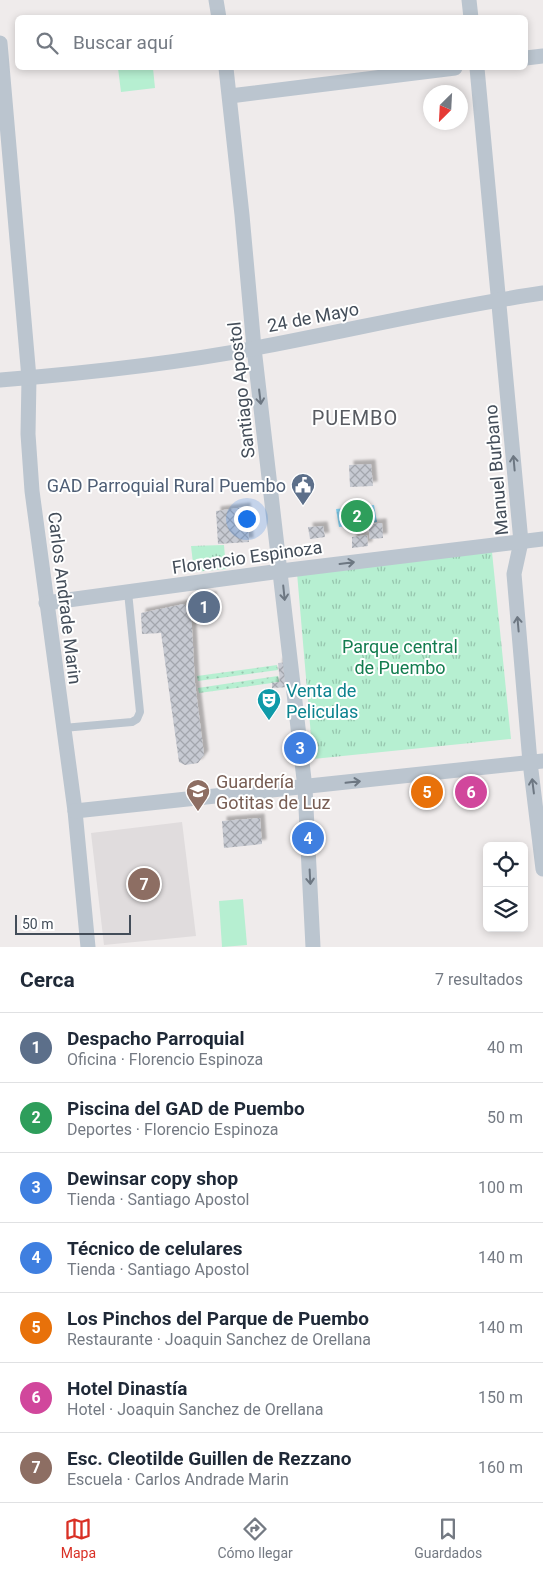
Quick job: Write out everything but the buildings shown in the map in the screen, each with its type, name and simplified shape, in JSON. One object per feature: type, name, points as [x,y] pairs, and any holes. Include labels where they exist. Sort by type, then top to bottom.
[{"type":"street","points":[[216,0],[218,15]]},
{"type":"street","points":[[469,0],[471,15]]},
{"type":"street","name":"Carlos Andrade Marin","points":[[1,53],[5,146],[29,378],[28,434],[31,481],[74,811],[88,947]]},
{"type":"street","points":[[528,58],[543,56]]},
{"type":"street","name":"Santiago Apostol","points":[[226,70],[254,348],[305,788],[313,947]]},
{"type":"street","points":[[230,96],[439,70]]},
{"type":"street","name":"Manuel Burbano","points":[[477,70],[522,542],[514,574],[536,762],[543,869]]},
{"type":"street","name":"24 de Mayo","points":[[0,380],[146,365],[254,348],[500,299],[543,293]]},
{"type":"street","name":"Florencio Espinoza","points":[[46,603],[281,571],[543,539]]},
{"type":"street","points":[[74,811],[536,762]]},
{"type":"lane","points":[[63,728],[132,722],[137,719],[140,712],[128,592]]},
{"type":"shaded area","points":[[182,822],[196,936],[104,945],[91,833]]},
{"type":"green space","points":[[118,70],[153,70],[155,88],[121,92]]},
{"type":"green space","points":[[224,545],[226,569],[194,572],[191,546]]},
{"type":"green space","name":"Parque central de Puembo","points":[[492,552],[511,739],[313,759],[297,573]]},
{"type":"green space","points":[[277,665],[278,670],[198,681],[197,676]]},
{"type":"green space","points":[[278,676],[279,682],[199,693],[198,688]]},
{"type":"green space","points":[[243,899],[247,945],[222,947],[219,901]]},
{"type":"water","points":[[374,505],[377,522],[339,527],[336,509]]},
{"type":"place","name":"GAD Parroquial Rural Puembo","points":[[303,506]]},
{"type":"place","name":"Piscina del GAD de Puembo","points":[[357,516]]},
{"type":"place","name":"Despacho Parroquial","points":[[204,607]]},
{"type":"place","name":"Venta de Peliculas","points":[[269,721]]},
{"type":"place","name":"Dewinsar copy shop","points":[[300,748]]},
{"type":"place","name":"Los Pinchos del Parque de Puembo","points":[[427,792]]},
{"type":"place","name":"Hotel Dinastía","points":[[471,792]]},
{"type":"place","name":"Guardería Gotitas de Luz","points":[[198,812]]},
{"type":"place","name":"Técnico de celulares","points":[[308,838]]},
{"type":"place","name":"Esc. Cleotilde Guillen de Rezzano","points":[[144,884]]},
{"type":"district","name":"PUEMBO","points":[[355,418]]}]
